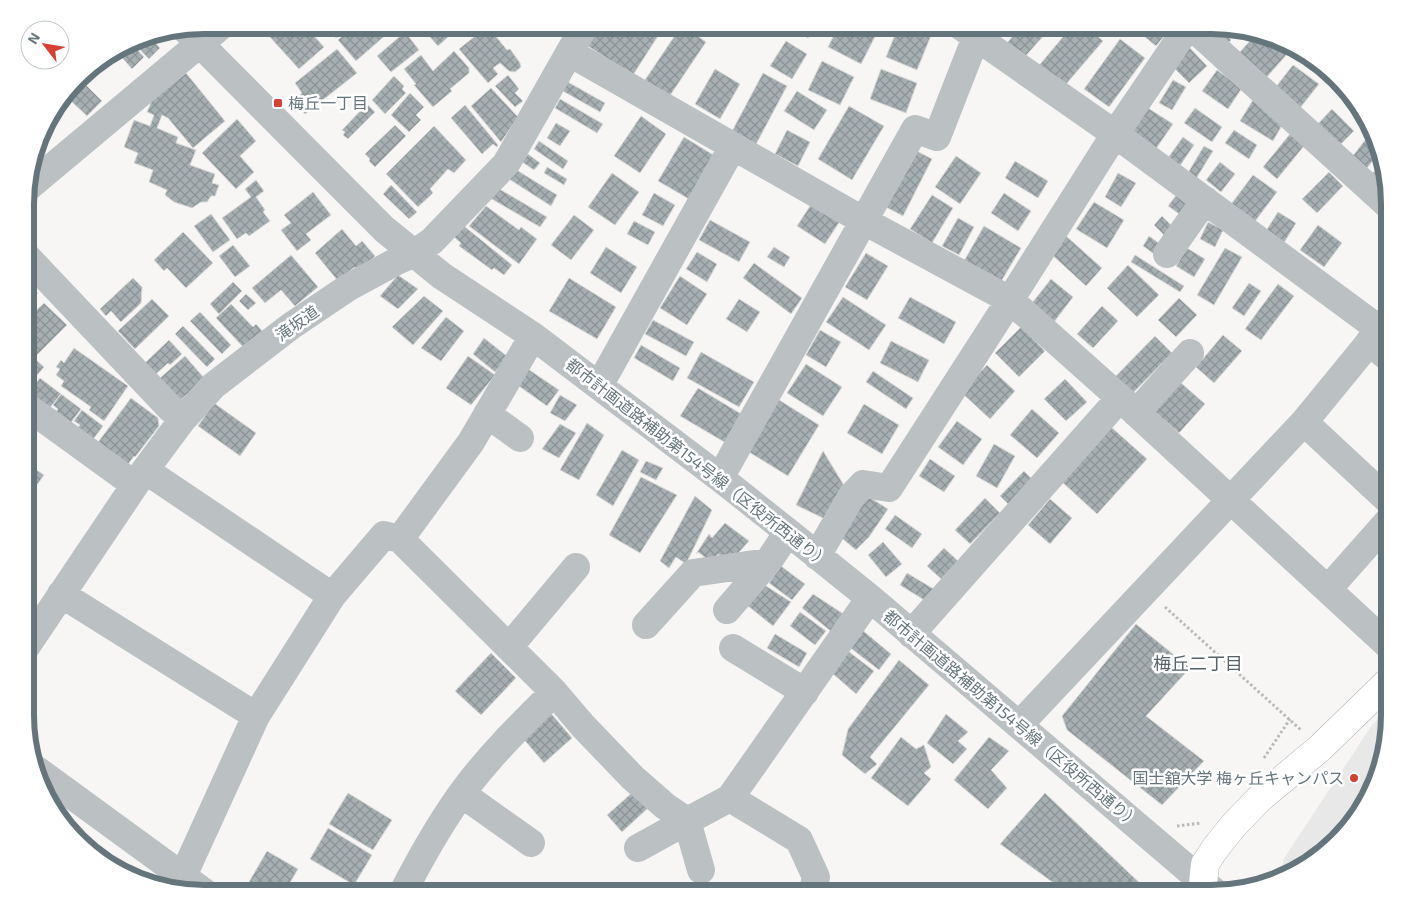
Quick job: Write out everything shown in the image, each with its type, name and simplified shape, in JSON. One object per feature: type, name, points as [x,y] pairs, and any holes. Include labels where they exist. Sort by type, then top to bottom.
[{"type":"main road","points":[[1208,885],[1206,864],[1214,850],[1233,826],[1260,799],[1320,748],[1381,689]]},
{"type":"street","name":"滝坂道","points":[[34,635],[140,477],[183,419],[213,386],[291,326],[349,287],[413,254],[432,241],[506,164],[581,34]]},
{"type":"street","points":[[720,478],[915,129],[937,137],[967,34]]},
{"type":"street","points":[[972,34],[1205,200],[1381,336]]},
{"type":"street","points":[[817,556],[851,497],[862,484],[889,488],[1115,134],[1183,34]]},
{"type":"street","points":[[1199,34],[1381,199]]},
{"type":"street","points":[[35,180],[193,36]]},
{"type":"street","name":"都市計画道路補助第154号線（区役所西通り）","points":[[193,36],[384,229],[413,254],[442,276],[533,336],[788,532],[870,598],[1202,885]]},
{"type":"street","points":[[570,53],[864,221],[1010,300],[1381,639]]},
{"type":"street","points":[[599,386],[733,146]]},
{"type":"street","points":[[1167,254],[1205,200]]},
{"type":"street","points":[[34,264],[170,408],[183,419]]},
{"type":"street","points":[[400,539],[471,442],[533,336]]},
{"type":"street","points":[[1019,725],[1381,338]]},
{"type":"street","points":[[911,634],[1128,406],[1190,353]]},
{"type":"street","points":[[34,411],[332,596]]},
{"type":"street","points":[[487,414],[520,438]]},
{"type":"street","points":[[1304,422],[1381,494]]},
{"type":"street","points":[[1328,589],[1381,529]]},
{"type":"street","points":[[727,610],[768,562],[788,532]]},
{"type":"street","points":[[183,876],[256,716],[332,596],[384,535],[400,539],[554,692],[583,726],[633,778],[687,821],[701,870]]},
{"type":"street","points":[[646,625],[693,573],[768,562]]},
{"type":"street","points":[[509,647],[576,567]]},
{"type":"street","points":[[61,594],[256,716]]},
{"type":"street","points":[[638,848],[730,798],[870,598]]},
{"type":"street","points":[[733,648],[805,692]]},
{"type":"street","points":[[407,885],[441,824],[462,794],[507,738],[554,692]]},
{"type":"street","points":[[45,776],[194,885]]},
{"type":"street","points":[[462,794],[530,843]]},
{"type":"street","points":[[730,798],[800,840],[816,877],[814,885]]},
{"type":"path","points":[[1146,590],[1320,748]]},
{"type":"path","points":[[1171,827],[1206,822]]},
{"type":"shaded area","name":"国士舘大学 梅ヶ丘キャンパス","points":[[1381,716],[1378,748],[1372,770],[1353,810],[1323,843],[1306,857],[1284,869],[1283,860],[1372,725]]},
{"type":"building","points":[[267,34],[312,34],[324,47],[299,69]]},
{"type":"building","points":[[332,34],[341,34],[336,38]]},
{"type":"building","points":[[345,34],[387,34],[356,61],[338,40]]},
{"type":"building","points":[[403,34],[407,34],[419,50],[391,72],[377,56]]},
{"type":"building","points":[[427,34],[451,34],[438,46]]},
{"type":"building","points":[[478,34],[494,34],[507,50],[510,49],[521,67],[515,72],[509,71],[500,63],[493,68],[498,74],[488,83],[459,49]]},
{"type":"building","points":[[593,34],[659,34],[633,75],[586,45]]},
{"type":"building","points":[[676,34],[695,34],[706,42],[669,97],[645,80]]},
{"type":"building","points":[[802,34],[810,34],[808,38]]},
{"type":"building","points":[[834,34],[876,34],[861,64],[828,47]]},
{"type":"building","points":[[895,34],[932,34],[917,70],[886,57]]},
{"type":"building","points":[[1015,34],[1045,34],[1023,59],[1006,44]]},
{"type":"building","points":[[1065,34],[1095,34],[1103,41],[1061,90],[1036,69]]},
{"type":"building","points":[[1141,34],[1166,34],[1156,46]]},
{"type":"building","points":[[1211,34],[1226,35],[1231,40],[1225,47]]},
{"type":"building","points":[[1120,39],[1145,58],[1109,107],[1084,89]]},
{"type":"building","points":[[1251,39],[1288,53],[1266,78],[1239,53]]},
{"type":"building","points":[[786,41],[807,54],[792,79],[770,66]]},
{"type":"building","points":[[154,42],[160,48],[149,59],[138,47]]},
{"type":"building","points":[[1187,45],[1207,66],[1189,83],[1169,63]]},
{"type":"building","points":[[136,48],[144,57],[132,69],[121,56]]},
{"type":"building","points":[[337,49],[357,73],[305,114],[294,100],[302,93],[295,83]]},
{"type":"building","points":[[454,51],[469,68],[469,73],[433,107],[414,85],[416,84],[404,69],[421,55],[433,71]]},
{"type":"building","points":[[822,61],[854,77],[840,105],[808,90]]},
{"type":"building","points":[[1293,65],[1319,84],[1300,108],[1275,88]]},
{"type":"building","points":[[715,69],[740,84],[720,119],[695,104]]},
{"type":"building","points":[[881,69],[917,83],[906,113],[870,99]]},
{"type":"building","points":[[1217,70],[1242,88],[1228,109],[1202,91]]},
{"type":"building","points":[[186,73],[225,121],[193,148],[168,118],[162,115],[157,128],[178,137],[176,143],[196,150],[190,165],[215,174],[212,183],[219,185],[215,196],[211,196],[207,202],[201,202],[192,208],[174,202],[165,195],[167,190],[149,182],[153,170],[134,163],[138,153],[124,147],[134,120],[150,126],[154,115],[147,112],[152,100]]},
{"type":"building","points":[[763,73],[787,86],[754,148],[730,135]]},
{"type":"building","points":[[508,75],[519,89],[515,93],[523,101],[515,107],[495,86]]},
{"type":"building","points":[[394,76],[404,86],[402,89],[406,93],[385,114],[372,100]]},
{"type":"building","points":[[1173,80],[1186,87],[1172,110],[1159,103]]},
{"type":"building","points":[[566,81],[605,103],[600,112],[561,90]]},
{"type":"building","points":[[84,84],[102,101],[87,116],[70,99]]},
{"type":"building","points":[[491,88],[518,117],[501,142],[471,106]]},
{"type":"building","points":[[797,91],[827,110],[814,130],[784,111]]},
{"type":"building","points":[[410,93],[424,107],[416,115],[421,120],[409,132],[391,115]]},
{"type":"building","points":[[560,99],[603,124],[597,133],[555,108]]},
{"type":"building","points":[[1253,100],[1285,120],[1273,141],[1240,121]]},
{"type":"building","points":[[367,104],[375,112],[348,139],[343,135],[345,132],[342,130]]},
{"type":"building","points":[[465,105],[498,145],[497,147],[493,144],[482,154],[451,118]]},
{"type":"building","points":[[849,106],[884,126],[852,180],[818,159]]},
{"type":"building","points":[[1148,108],[1173,124],[1153,153],[1129,137]]},
{"type":"building","points":[[1195,108],[1222,127],[1212,142],[1184,123]]},
{"type":"building","points":[[1332,109],[1354,131],[1336,149],[1314,128]]},
{"type":"building","points":[[641,116],[666,134],[640,173],[614,156]]},
{"type":"building","points":[[237,119],[256,141],[240,156],[254,172],[236,189],[202,153]]},
{"type":"building","points":[[556,123],[570,131],[560,146],[547,138]]},
{"type":"building","points":[[395,125],[406,136],[375,167],[365,154]]},
{"type":"building","points":[[434,126],[466,160],[454,173],[448,169],[430,189],[433,193],[418,207],[386,174]]},
{"type":"building","points":[[787,130],[810,142],[798,166],[775,154]]},
{"type":"building","points":[[1234,130],[1257,145],[1249,159],[1225,143]]},
{"type":"building","points":[[1290,134],[1304,146],[1277,179],[1263,167]]},
{"type":"building","points":[[684,137],[715,156],[689,199],[658,181]]},
{"type":"building","points":[[1183,137],[1194,145],[1177,170],[1165,162]]},
{"type":"building","points":[[1367,137],[1375,158],[1367,168],[1352,157]]},
{"type":"building","points":[[539,141],[568,161],[563,169],[534,149]]},
{"type":"building","points":[[1204,146],[1213,151],[1194,182],[1186,176]]},
{"type":"building","points":[[913,149],[932,159],[903,216],[884,206]]},
{"type":"building","points":[[528,154],[540,163],[534,170],[522,162]]},
{"type":"building","points":[[956,156],[981,173],[960,204],[935,187]]},
{"type":"building","points":[[1015,161],[1048,181],[1038,198],[1005,178]]},
{"type":"building","points":[[1220,162],[1235,174],[1221,192],[1206,180]]},
{"type":"building","points":[[547,167],[567,179],[564,185],[544,173]]},
{"type":"building","points":[[1377,168],[1380,185],[1370,176]]},
{"type":"building","points":[[515,169],[557,195],[551,206],[509,179]]},
{"type":"building","points":[[1329,172],[1343,186],[1317,213],[1302,199]]},
{"type":"building","points":[[612,173],[639,192],[615,225],[588,207]]},
{"type":"building","points":[[1118,173],[1136,183],[1121,207],[1105,197]]},
{"type":"building","points":[[1253,175],[1277,192],[1253,224],[1229,207]]},
{"type":"building","points":[[256,180],[264,191],[256,197],[265,210],[263,212],[270,221],[249,236],[246,233],[237,239],[222,218],[251,197],[245,189]]},
{"type":"building","points":[[391,185],[417,212],[409,219],[383,194]]},
{"type":"building","points":[[496,187],[547,217],[540,227],[490,198]]},
{"type":"building","points":[[313,192],[331,215],[306,234],[311,240],[297,251],[281,230],[291,223],[284,215]]},
{"type":"building","points":[[654,193],[675,205],[663,226],[642,215]]},
{"type":"building","points":[[1004,193],[1031,211],[1018,231],[991,213]]},
{"type":"building","points":[[1177,194],[1194,206],[1185,218],[1168,206]]},
{"type":"building","points":[[932,195],[953,208],[932,243],[910,229]]},
{"type":"building","points":[[1094,202],[1124,220],[1107,248],[1076,229]]},
{"type":"building","points":[[812,203],[840,221],[825,244],[797,226]]},
{"type":"building","points":[[486,206],[519,230],[521,227],[537,239],[519,264],[469,226]]},
{"type":"building","points":[[1278,212],[1296,223],[1282,246],[1264,234]]},
{"type":"building","points":[[211,214],[230,240],[213,252],[194,226]]},
{"type":"building","points":[[574,215],[594,230],[571,260],[551,245]]},
{"type":"building","points":[[1162,216],[1175,229],[1167,238],[1154,225]]},
{"type":"building","points":[[958,218],[974,227],[959,255],[942,246]]},
{"type":"building","points":[[710,220],[750,242],[739,262],[699,240]]},
{"type":"building","points":[[634,221],[655,232],[648,245],[627,234]]},
{"type":"building","points":[[1208,222],[1223,230],[1215,247],[1200,239]]},
{"type":"building","points":[[1318,225],[1342,243],[1324,267],[1300,250]]},
{"type":"building","points":[[464,226],[512,265],[504,275],[494,268],[492,270],[459,246],[461,243],[454,237]]},
{"type":"building","points":[[984,226],[1021,248],[996,290],[960,268]]},
{"type":"building","points":[[342,229],[356,246],[362,241],[375,256],[364,266],[353,268],[338,281],[315,253]]},
{"type":"building","points":[[183,232],[213,263],[186,288],[167,268],[164,271],[154,260]]},
{"type":"building","points":[[1066,236],[1102,268],[1086,286],[1050,253]]},
{"type":"building","points":[[1149,236],[1164,247],[1157,256],[1143,246]]},
{"type":"building","points":[[233,245],[250,266],[235,277],[219,256]]},
{"type":"building","points":[[606,247],[637,267],[621,293],[590,273]]},
{"type":"building","points":[[774,247],[790,257],[784,267],[767,257]]},
{"type":"building","points":[[1187,248],[1205,259],[1194,277],[1176,266]]},
{"type":"building","points":[[1225,248],[1242,257],[1214,305],[1197,295]]},
{"type":"building","points":[[697,252],[717,264],[707,282],[686,269]]},
{"type":"building","points":[[866,253],[888,266],[867,300],[845,287]]},
{"type":"building","points":[[291,255],[318,287],[295,306],[281,290],[265,303],[252,288]]},
{"type":"building","points":[[1135,255],[1184,286],[1180,292],[1131,262]]},
{"type":"building","points":[[754,263],[802,298],[791,314],[743,278]]},
{"type":"building","points":[[1128,265],[1159,295],[1137,317],[1107,288]]},
{"type":"building","points":[[398,275],[418,289],[398,309],[380,296]]},
{"type":"building","points":[[680,276],[707,294],[687,325],[660,308]]},
{"type":"building","points":[[133,278],[142,287],[141,303],[121,322],[111,311],[106,316],[100,309]]},
{"type":"building","points":[[569,278],[616,307],[597,339],[549,311]]},
{"type":"building","points":[[1051,279],[1073,297],[1054,322],[1032,303]]},
{"type":"building","points":[[233,282],[242,291],[219,314],[210,304]]},
{"type":"building","points":[[1249,283],[1261,291],[1244,316],[1232,308]]},
{"type":"building","points":[[1278,284],[1294,296],[1261,340],[1245,329]]},
{"type":"building","points":[[246,294],[256,303],[248,310],[239,301]]},
{"type":"building","points":[[424,296],[443,311],[413,345],[392,327]]},
{"type":"building","points":[[843,297],[886,325],[869,350],[826,322]]},
{"type":"building","points":[[910,297],[956,322],[944,344],[898,318]]},
{"type":"building","points":[[1179,298],[1197,315],[1176,337],[1158,320]]},
{"type":"building","points":[[152,299],[169,316],[135,349],[118,331]]},
{"type":"building","points":[[739,299],[760,312],[747,332],[726,319]]},
{"type":"building","points":[[44,303],[67,325],[36,356],[34,354],[34,312]]},
{"type":"building","points":[[231,304],[253,327],[256,324],[263,332],[245,349],[216,318]]},
{"type":"building","points":[[1102,306],[1118,321],[1093,348],[1077,334]]},
{"type":"building","points":[[200,312],[231,345],[222,354],[190,321]]},
{"type":"building","points":[[446,317],[464,331],[441,361],[421,348]]},
{"type":"building","points":[[653,320],[694,342],[686,356],[645,334]]},
{"type":"building","points":[[183,326],[215,359],[207,367],[175,334]]},
{"type":"building","points":[[1021,327],[1045,351],[1019,377],[995,353]]},
{"type":"building","points":[[820,330],[841,342],[826,367],[806,355]]},
{"type":"building","points":[[1223,335],[1242,351],[1214,383],[1196,367]]},
{"type":"building","points":[[1155,336],[1172,353],[1127,399],[1110,382]]},
{"type":"building","points":[[484,338],[508,357],[495,372],[473,354]]},
{"type":"building","points":[[169,340],[182,354],[156,374],[145,363]]},
{"type":"building","points":[[891,341],[929,360],[918,382],[880,363]]},
{"type":"building","points":[[641,345],[680,368],[673,381],[634,358]]},
{"type":"building","points":[[74,348],[128,386],[104,421],[89,410],[91,407],[61,386],[64,381],[56,375],[60,369],[56,367],[61,360],[64,363]]},
{"type":"building","points":[[701,352],[754,382],[739,407],[687,378]]},
{"type":"building","points":[[185,356],[205,379],[179,401],[160,378]]},
{"type":"building","points":[[468,356],[495,375],[471,405],[446,388]]},
{"type":"building","points":[[34,358],[44,367],[34,379]]},
{"type":"building","points":[[806,364],[842,387],[823,416],[787,393]]},
{"type":"building","points":[[987,365],[1015,391],[990,419],[961,392]]},
{"type":"building","points":[[528,369],[559,390],[547,406],[516,384]]},
{"type":"building","points":[[873,371],[913,398],[906,409],[866,382]]},
{"type":"building","points":[[40,378],[61,394],[48,410],[34,400],[37,393],[34,391],[34,386]]},
{"type":"building","points":[[1065,379],[1087,402],[1066,421],[1044,399]]},
{"type":"building","points":[[1180,382],[1205,404],[1179,433],[1154,411]]},
{"type":"building","points":[[698,388],[743,415],[726,443],[680,416]]},
{"type":"building","points":[[61,394],[81,409],[69,425],[54,414],[58,409],[53,405]]},
{"type":"building","points":[[560,395],[577,405],[565,421],[550,413]]},
{"type":"building","points":[[131,398],[158,418],[159,426],[126,467],[96,445]]},
{"type":"building","points":[[776,398],[819,425],[788,476],[744,449]]},
{"type":"building","points":[[214,403],[256,433],[240,456],[198,426]]},
{"type":"building","points":[[864,404],[899,425],[882,454],[847,433]]},
{"type":"building","points":[[1032,409],[1059,433],[1037,458],[1010,435]]},
{"type":"building","points":[[82,410],[103,426],[91,442],[76,430],[80,425],[74,421]]},
{"type":"building","points":[[957,421],[982,439],[963,465],[938,447]]},
{"type":"building","points":[[587,423],[604,435],[579,480],[560,470]]},
{"type":"building","points":[[560,424],[576,433],[559,458],[542,449]]},
{"type":"building","points":[[1110,426],[1147,459],[1097,514],[1061,481]]},
{"type":"building","points":[[994,444],[1015,456],[997,488],[976,476]]},
{"type":"building","points":[[622,450],[639,460],[613,506],[596,495]]},
{"type":"building","points":[[823,451],[845,487],[825,519],[796,505]]},
{"type":"building","points":[[930,459],[955,476],[944,492],[919,476]]},
{"type":"building","points":[[646,461],[663,468],[656,480],[640,472]]},
{"type":"building","points":[[34,468],[44,475],[34,489]]},
{"type":"building","points":[[1024,471],[1035,482],[1011,507],[1000,496]]},
{"type":"building","points":[[641,477],[677,495],[640,553],[609,535]]},
{"type":"building","points":[[861,492],[888,509],[869,537],[856,550],[838,535]]},
{"type":"building","points":[[695,496],[712,510],[686,564],[676,557],[669,568],[660,561]]},
{"type":"building","points":[[985,498],[1000,513],[970,544],[955,530]]},
{"type":"building","points":[[1050,499],[1072,518],[1050,544],[1028,525]]},
{"type":"building","points":[[895,515],[922,534],[912,548],[885,529]]},
{"type":"building","points":[[725,523],[749,541],[731,561],[718,554],[711,562],[698,552],[696,554],[709,534],[712,538]]},
{"type":"building","points":[[883,542],[902,564],[886,577],[868,555]]},
{"type":"building","points":[[944,548],[958,561],[941,579],[927,566]]},
{"type":"building","points":[[781,566],[805,584],[792,600],[769,583]]},
{"type":"building","points":[[907,573],[937,591],[929,603],[900,585]]},
{"type":"building","points":[[763,584],[791,602],[773,626],[748,606]]},
{"type":"building","points":[[813,594],[845,615],[832,632],[802,608]]},
{"type":"building","points":[[800,612],[826,631],[815,645],[790,626]]},
{"type":"building","points":[[1136,624],[1190,668],[1146,716],[1204,761],[1162,805],[1067,730],[1062,716]]},
{"type":"building","points":[[861,629],[891,654],[879,670],[848,646]]},
{"type":"building","points":[[775,634],[807,653],[799,667],[767,648]]},
{"type":"building","points":[[848,651],[874,671],[856,694],[831,672]]},
{"type":"building","points":[[491,653],[516,678],[481,715],[455,691]]},
{"type":"building","points":[[899,660],[929,685],[870,757],[877,764],[865,774],[842,755],[848,729]]},
{"type":"building","points":[[549,711],[572,738],[544,763],[521,736]]},
{"type":"building","points":[[946,714],[968,732],[958,741],[967,749],[953,764],[927,743]]},
{"type":"building","points":[[901,737],[916,749],[924,745],[931,767],[924,773],[931,779],[908,806],[871,778]]},
{"type":"building","points":[[989,737],[1009,751],[991,770],[1007,788],[988,809],[954,780]]},
{"type":"building","points":[[634,791],[649,807],[622,832],[607,815]]},
{"type":"building","points":[[348,793],[392,820],[373,850],[329,824]]},
{"type":"building","points":[[1045,793],[1142,885],[1054,885],[1000,844]]},
{"type":"building","points":[[328,828],[372,855],[354,885],[310,859]]},
{"type":"building","points":[[267,851],[298,869],[288,885],[247,885]]},
{"type":"place","name":"梅丘一丁目","points":[[278,103]]},
{"type":"place","name":"国士舘大学 梅ヶ丘キャンパス","points":[[1354,778]]},
{"type":"district","name":"梅丘二丁目","points":[[1198,664]]}]
